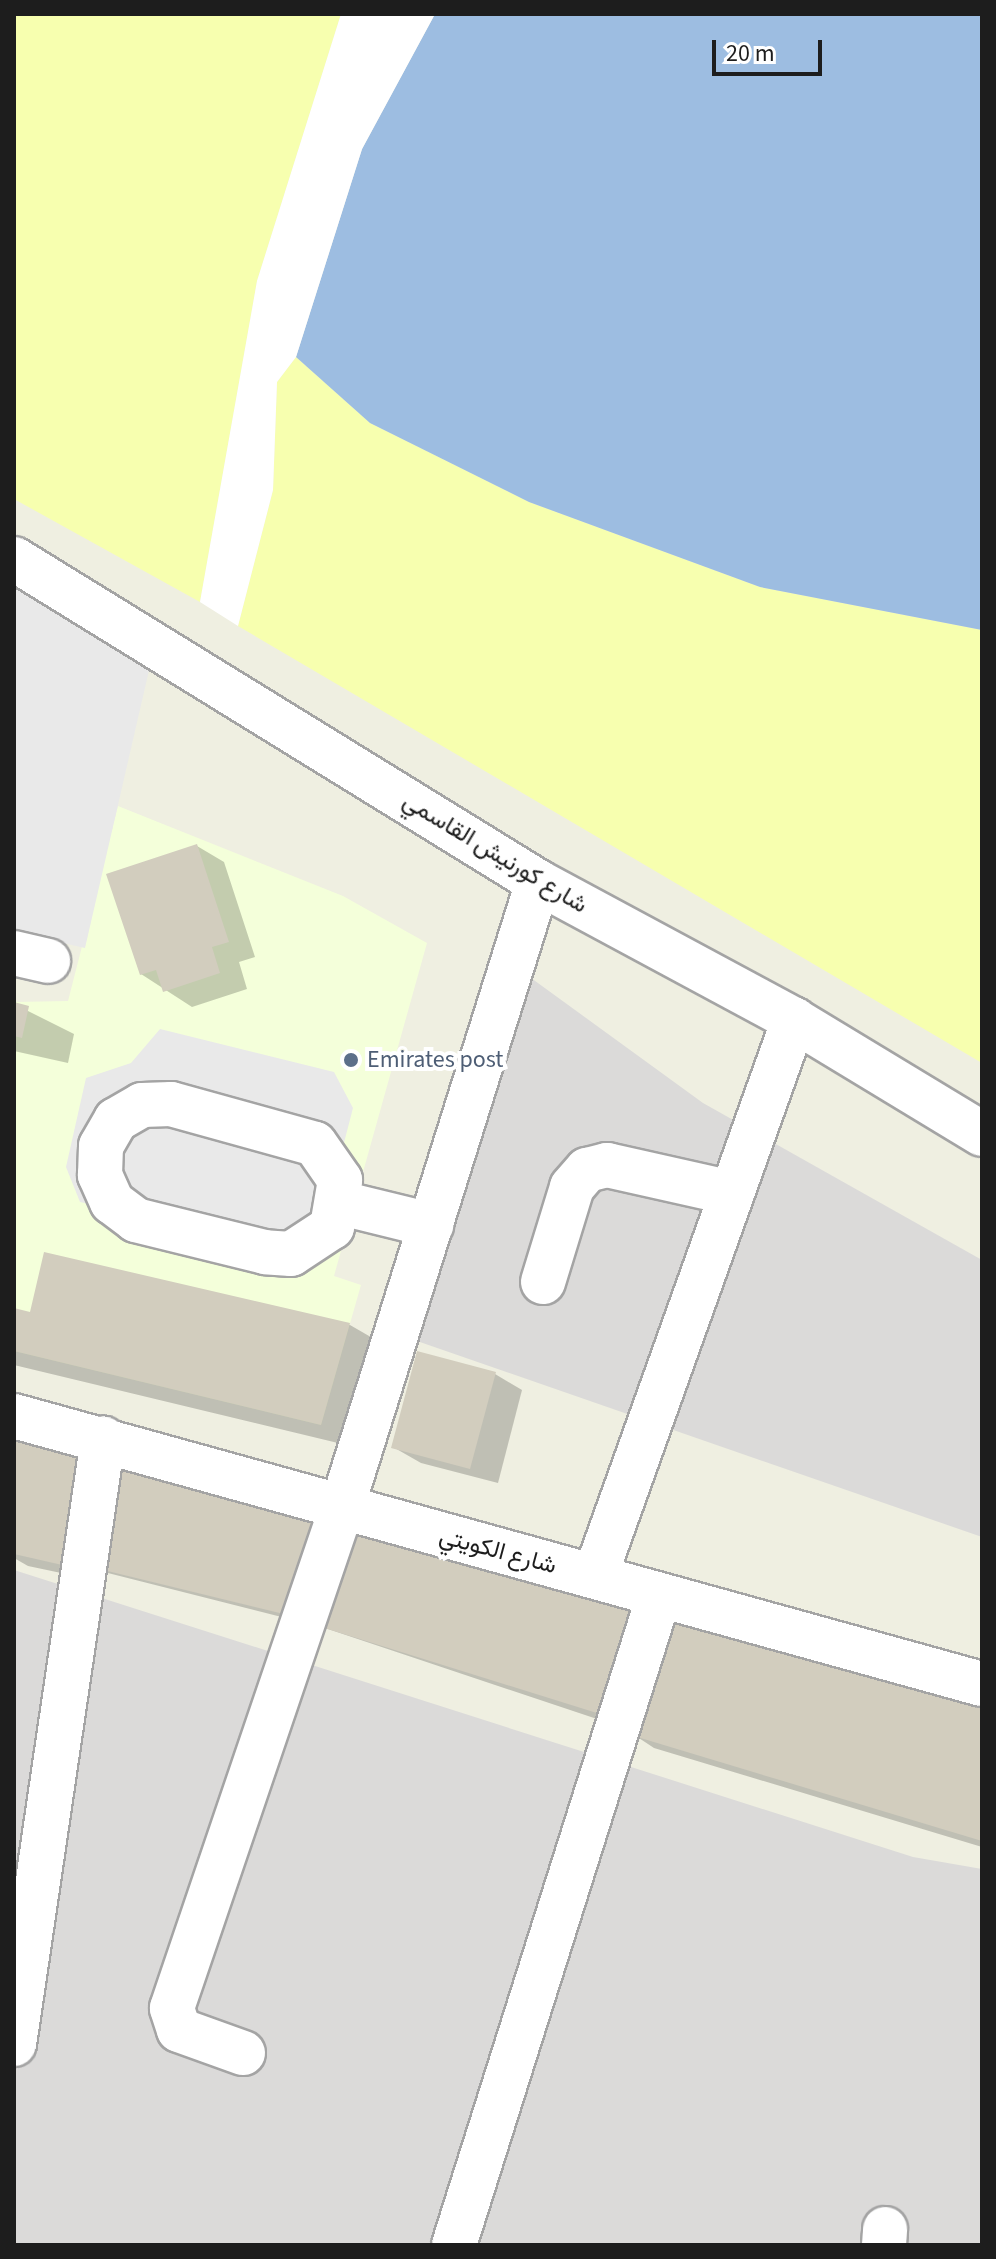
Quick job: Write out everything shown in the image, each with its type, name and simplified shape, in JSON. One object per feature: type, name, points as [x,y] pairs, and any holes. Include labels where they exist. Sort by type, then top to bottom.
[{"type":"street","name":"شارع كورنيش القاسمي","points":[[14,559],[538,882],[794,1020],[982,1134]]},
{"type":"street","points":[[243,2053],[179,2030],[172,2008],[341,1510],[538,882]]},
{"type":"street","points":[[595,1576],[794,1020]]},
{"type":"street","points":[[171,1104],[315,1144],[340,1180],[341,1203],[314,1245],[265,1252],[136,1220],[112,1202],[100,1175],[101,1146],[129,1113],[171,1104]]},
{"type":"street","points":[[543,1282],[572,1187],[587,1170],[607,1165],[732,1193]]},
{"type":"street","points":[[341,1203],[431,1225]]},
{"type":"street","name":"شارع الكويتي","points":[[14,1416],[103,1439],[341,1510],[595,1576],[982,1684]]},
{"type":"street","points":[[14,2044],[103,1439]]},
{"type":"street","points":[[454,2245],[659,1596]]},
{"type":"shaded area","points":[[14,567],[156,640],[85,948],[14,932]]},
{"type":"shaded area","points":[[118,806],[343,896],[427,943],[334,1276],[361,1285],[321,1425],[14,1351],[14,1002],[68,1001]]},
{"type":"shaded area","points":[[509,962],[703,1103],[982,1260],[982,1537],[417,1341]]},
{"type":"shaded area","points":[[160,1029],[334,1072],[353,1108],[322,1227],[287,1246],[80,1202],[66,1167],[86,1078],[131,1063]]},
{"type":"shaded area","points":[[14,1570],[913,1857],[982,1869],[982,2245],[14,2245]]},
{"type":"sand","points":[[14,14],[341,14],[257,281],[200,602],[14,499]]},
{"type":"sand","points":[[296,357],[370,423],[529,502],[760,587],[982,630],[982,1063],[238,626],[273,490],[277,382]]},
{"type":"water","points":[[435,14],[982,14],[982,630],[760,587],[529,502],[370,423],[296,357],[362,149]]},
{"type":"pier","points":[[341,14],[435,14],[362,149],[296,357],[277,382],[273,490],[238,626],[200,602],[257,281]]},
{"type":"building","points":[[197,844],[229,942],[212,947],[220,973],[163,992],[156,970],[140,975],[106,874]]},
{"type":"building","points":[[14,1002],[29,1006],[22,1038],[14,1036]]},
{"type":"building","points":[[44,1252],[350,1323],[321,1425],[14,1351],[14,1308],[30,1312]]},
{"type":"building","points":[[417,1351],[496,1372],[470,1469],[391,1448]]},
{"type":"building","points":[[14,1424],[92,1442],[71,1567],[14,1554]]},
{"type":"building","points":[[108,1459],[330,1516],[296,1617],[87,1566]]},
{"type":"building","points":[[350,1519],[633,1606],[600,1714],[318,1626]]},
{"type":"building","points":[[663,1613],[982,1705],[982,1841],[624,1733]]},
{"type":"place","name":"Emirates post","points":[[351,1060]]}]
